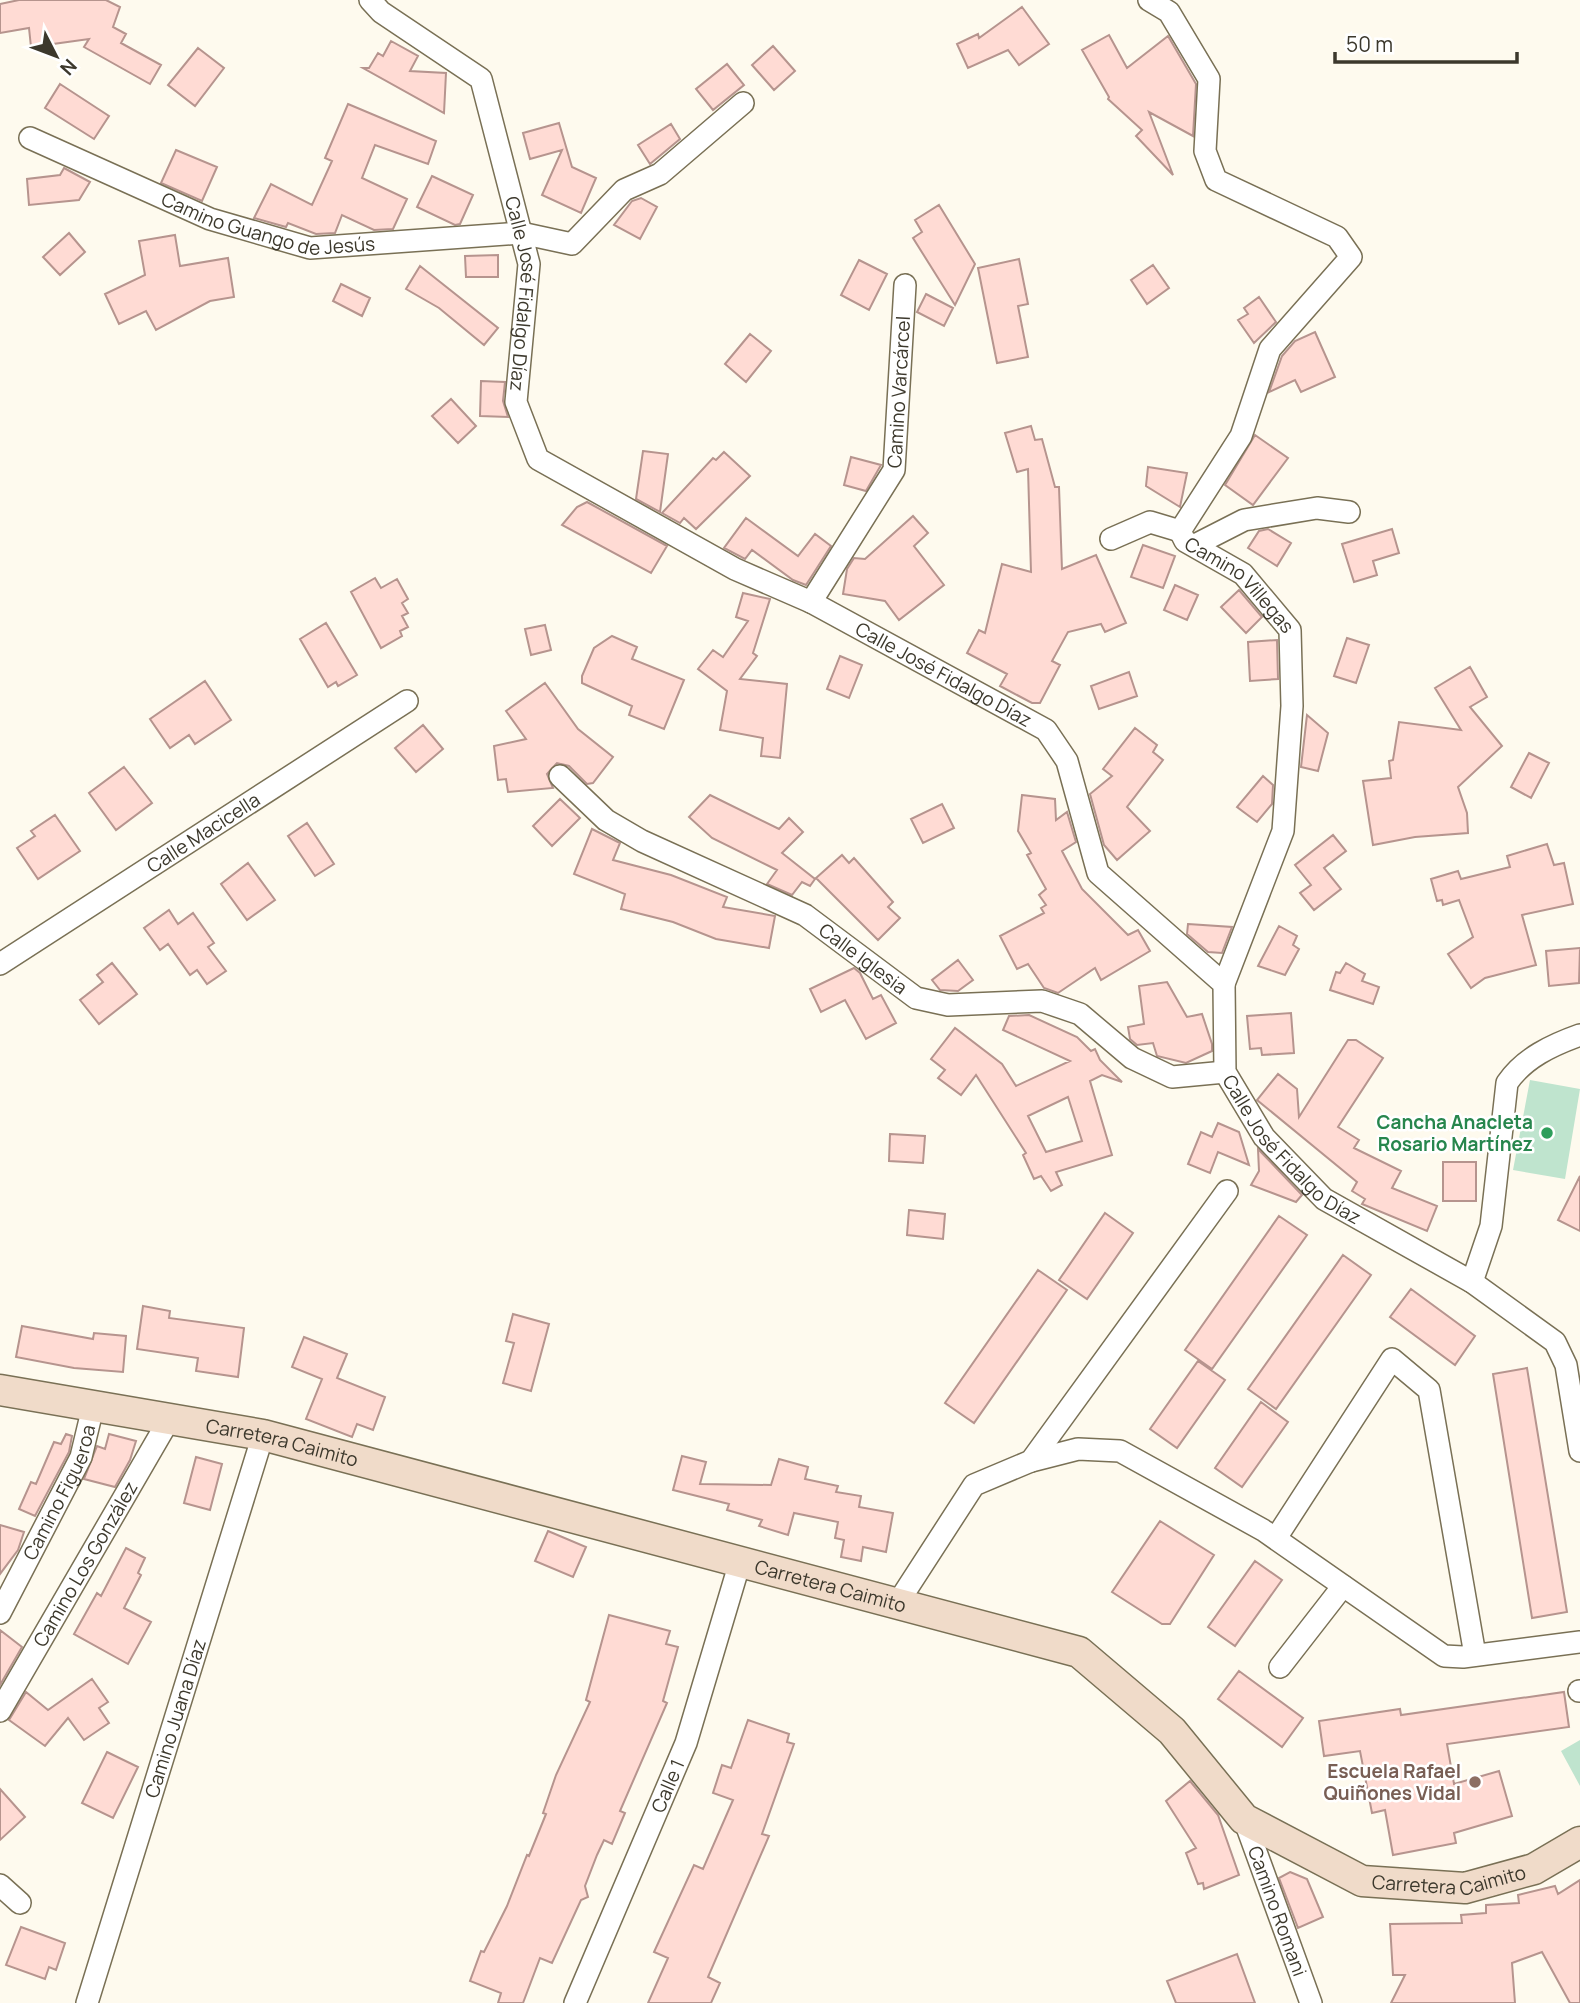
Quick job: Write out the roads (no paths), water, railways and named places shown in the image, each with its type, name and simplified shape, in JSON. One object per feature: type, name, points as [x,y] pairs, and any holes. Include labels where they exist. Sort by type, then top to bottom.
[{"type":"street","name":"Calle José Fidalgo Díaz","points":[[370,0],[381,12],[481,79],[529,264],[516,402],[538,459],[735,569],[811,602],[1045,730],[1067,761],[1098,873],[1224,984],[1225,1072],[1264,1137],[1324,1199],[1472,1282],[1555,1342],[1566,1365],[1580,1451]]},
{"type":"street","name":"Camino Villegas","points":[[1149,0],[1169,12],[1209,79],[1205,151],[1216,180],[1337,237],[1351,257],[1270,349],[1241,436],[1188,538],[1243,574],[1290,630],[1292,706],[1283,831],[1224,984]]},
{"type":"street","name":"Camino Guango de Jesús","points":[[30,138],[210,219],[310,248],[521,233],[572,244],[624,190],[660,174],[744,103]]},
{"type":"street","name":"Camino Varcárcel","points":[[811,602],[894,470],[905,285]]},
{"type":"street","points":[[1111,539],[1150,522],[1188,538],[1244,520],[1317,508],[1349,512]]},
{"type":"street","name":"Calle Macicella","points":[[0,964],[407,701]]},
{"type":"street","name":"Calle Iglesia","points":[[560,776],[606,820],[642,841],[805,915],[916,998],[948,1005],[1042,1001],[1080,1014],[1132,1058],[1172,1077],[1225,1072]]},
{"type":"street","points":[[1472,1282],[1491,1226],[1507,1083],[1516,1070],[1552,1045],[1580,1035]]},
{"type":"street","points":[[1031,1461],[1227,1191]]},
{"type":"street","points":[[1276,1538],[1392,1359],[1429,1390],[1475,1655]]},
{"type":"street","name":"Carretera Caimito","points":[[0,1390],[263,1435],[1079,1652],[1172,1731],[1244,1819],[1362,1881],[1465,1888],[1534,1869],[1580,1842]]},
{"type":"street","name":"Camino Figueroa","points":[[0,1614],[81,1457],[93,1407]]},
{"type":"street","name":"Camino Los González","points":[[0,1711],[170,1418]]},
{"type":"street","name":"Camino Juana Díaz","points":[[87,2003],[263,1435]]},
{"type":"street","points":[[897,1604],[974,1485],[1031,1461],[1079,1449],[1120,1451],[1276,1538],[1444,1656],[1475,1655],[1580,1642]]},
{"type":"street","name":"Calle 1","points":[[575,2003],[686,1743],[740,1562]]},
{"type":"street","points":[[1280,1667],[1343,1586]]},
{"type":"street","name":"Camino Romani","points":[[1244,1819],[1311,2003]]},
{"type":"street","points":[[0,1885],[20,1903]]},
{"type":"place","name":"Cancha Anacleta Rosario Martínez","points":[[1547,1133]]},
{"type":"place","name":"Escuela Rafael Quiñones Vidal","points":[[1475,1782]]}]
